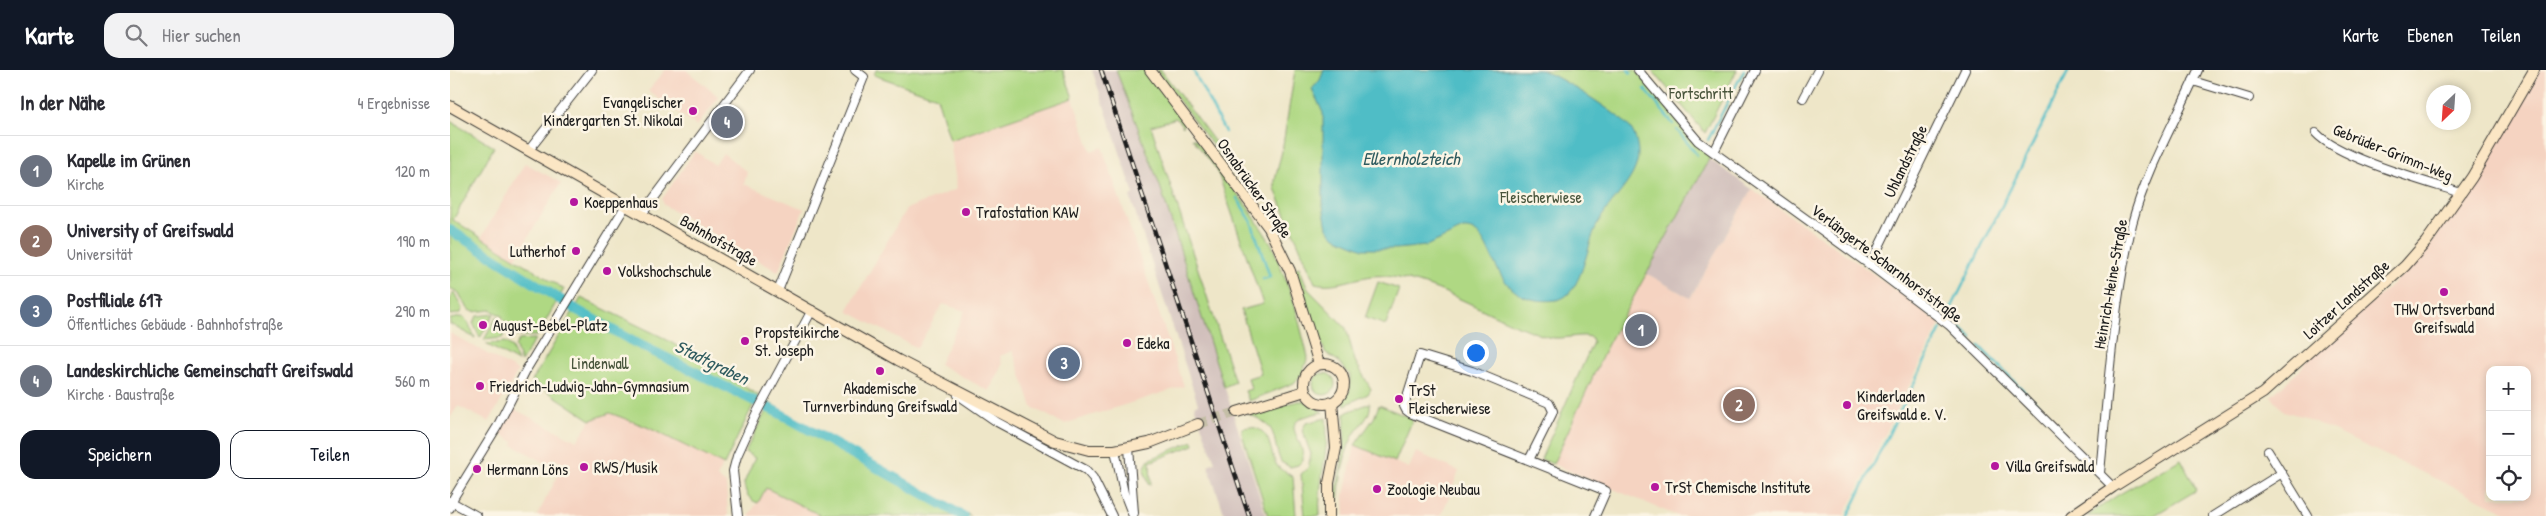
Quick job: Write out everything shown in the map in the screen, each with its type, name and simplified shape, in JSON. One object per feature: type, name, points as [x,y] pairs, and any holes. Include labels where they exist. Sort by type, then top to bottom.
[{"type":"main road","name":"Osnabrücker Straße","points":[[1150,70],[1234,180],[1272,235],[1290,271],[1319,364]]},
{"type":"main road","name":"Loitzer Landstraße","points":[[2070,516],[2113,486],[2263,393],[2405,266],[2426,242],[2461,193],[2534,70]]},
{"type":"main road","name":"Bahnhofstraße","points":[[450,106],[946,386],[1055,442],[1089,450],[1115,450],[1129,448],[1198,424]]},
{"type":"main road","points":[[1319,364],[1333,366],[1342,375],[1344,388],[1341,394],[1332,402],[1318,402],[1305,390],[1306,377],[1319,364]]},
{"type":"main road","points":[[1237,412],[1305,390]]},
{"type":"main road","points":[[1329,516],[1329,483],[1336,448],[1332,402]]},
{"type":"street","points":[[529,150],[592,70]]},
{"type":"street","points":[[642,214],[750,70]]},
{"type":"street","points":[[778,291],[864,77],[855,70]]},
{"type":"street","name":"Verlängerte Scharnhorststraße","points":[[1638,70],[1698,141],[1870,265],[1949,325],[2113,486]]},
{"type":"street","points":[[1714,152],[1755,70]]},
{"type":"street","points":[[1804,98],[1818,70]]},
{"type":"street","name":"Uhlandstraße","points":[[1870,265],[1965,70]]},
{"type":"street","name":"Heinrich-Heine-Straße","points":[[2100,473],[2114,337],[2133,223],[2148,180],[2198,70]]},
{"type":"street","points":[[2193,80],[2249,98]]},
{"type":"street","name":"Gebrüder-Grimm-Weg","points":[[2316,133],[2322,139],[2346,152],[2461,193]]},
{"type":"street","points":[[477,516],[451,504],[572,294],[626,205]]},
{"type":"street","points":[[738,516],[733,471],[737,456],[812,310]]},
{"type":"street","points":[[1528,460],[1552,414],[1553,410],[1549,403],[1472,370],[1420,354],[1404,406],[1406,410],[1528,460],[1606,491],[1595,516]]},
{"type":"street","name":"Bahnhofstraße","points":[[946,386],[982,413],[1086,470],[1094,478],[1112,516]]},
{"type":"street","points":[[1129,448],[1134,516]]},
{"type":"street","points":[[1115,450],[1124,493],[1134,516]]},
{"type":"street","points":[[2268,451],[2308,516]]},
{"type":"street","points":[[2213,516],[2282,473]]},
{"type":"shaded area","name":"Evangelischer Kindergarten St. Nikolai","points":[[665,70],[686,70],[719,97],[697,126],[648,91]]},
{"type":"shaded area","points":[[1092,70],[1116,70],[1160,186],[1266,516],[1225,516],[1208,465],[1215,462],[1194,406],[1198,404],[1130,196],[1134,194]]},
{"type":"shaded area","points":[[2540,70],[2546,70],[2546,516],[2515,516],[2304,417],[2284,411],[2271,396],[2300,370],[2306,361],[2409,269],[2430,245],[2473,184]]},
{"type":"shaded area","points":[[1073,98],[1091,151],[1102,147],[1184,386],[1064,424],[1032,407],[1013,351],[1000,356],[1002,365],[989,391],[939,364],[965,311],[943,304],[917,348],[847,311],[906,209],[957,189],[950,140]]},
{"type":"shaded area","points":[[695,151],[715,165],[723,153],[747,172],[744,184],[804,209],[778,272],[664,205],[662,199]]},
{"type":"shaded area","points":[[1709,159],[1752,189],[1690,298],[1646,273]]},
{"type":"shaded area","points":[[525,163],[561,183],[515,259],[481,238]]},
{"type":"shaded area","points":[[1752,189],[1868,270],[1940,324],[1844,516],[1678,516],[1553,464],[1607,346],[1646,273],[1690,298]]},
{"type":"shaded area","name":"Friedrich-Ludwig-Jahn-Gymnasium","points":[[450,333],[518,371],[489,422],[458,406],[450,418]]},
{"type":"shaded area","points":[[514,409],[577,441],[591,420],[610,413],[647,427],[723,464],[717,477],[726,484],[728,516],[537,516],[564,464],[553,458],[549,465],[513,445],[514,442],[499,433]]},
{"type":"shaded area","points":[[1355,445],[1409,468],[1416,452],[1459,471],[1441,516],[1345,516],[1344,495]]},
{"type":"shaded area","points":[[766,488],[822,516],[749,516]]},
{"type":"green space","points":[[876,70],[1063,70],[1073,98],[950,140],[937,97],[874,75]]},
{"type":"green space","points":[[1116,70],[1145,70],[1184,122],[1183,127],[1176,118],[1151,126],[1235,382],[1224,387],[1160,186]]},
{"type":"green space","points":[[1156,70],[1161,70],[1232,165],[1230,168]]},
{"type":"green space","name":"Fleischerwiese","points":[[1295,70],[1635,70],[1710,157],[1607,346],[1553,464],[1541,459],[1593,342],[1592,338],[1588,336],[1548,337],[1527,330],[1448,294],[1408,280],[1377,276],[1341,283],[1315,283],[1275,189]]},
{"type":"green space","name":"Fortschritt","points":[[1652,70],[1737,70],[1705,133]]},
{"type":"green space","name":"Lindenwall","points":[[450,121],[494,147],[453,220],[564,289],[537,336],[516,336],[509,333],[502,316],[491,310],[473,312],[467,309],[459,293],[450,288]]},
{"type":"green space","points":[[1192,138],[1197,140],[1249,209],[1272,245],[1294,302],[1308,357],[1302,374],[1294,383],[1249,401],[1245,391],[1251,389],[1248,378],[1261,374],[1241,310],[1263,304],[1217,170]]},
{"type":"green space","points":[[1299,267],[1308,289],[1346,328],[1355,361],[1371,389],[1368,394],[1345,405],[1343,401],[1350,390],[1350,375],[1339,362],[1325,352],[1294,269]]},
{"type":"green space","points":[[1378,282],[1399,289],[1386,325],[1365,318]]},
{"type":"green space","points":[[454,292],[462,309],[459,314],[450,315],[450,299]]},
{"type":"green space","name":"Lindenwall","points":[[581,298],[662,337],[758,395],[724,465],[647,427],[610,413],[591,420],[532,381]]},
{"type":"green space","points":[[494,314],[480,338],[473,323],[477,316]]},
{"type":"green space","points":[[497,316],[505,333],[502,338],[484,340]]},
{"type":"green space","points":[[462,317],[468,322],[475,338],[450,324],[450,319]]},
{"type":"green space","points":[[535,339],[521,362],[515,346],[519,340]]},
{"type":"green space","points":[[505,342],[511,346],[518,362],[486,344]]},
{"type":"green space","points":[[1320,373],[1328,373],[1335,380],[1335,388],[1328,395],[1320,395],[1313,388],[1313,380]]},
{"type":"green space","points":[[1305,401],[1323,412],[1308,416],[1295,424],[1294,430],[1302,451],[1303,460],[1298,465],[1290,467],[1281,462],[1270,428],[1266,423],[1248,414]]},
{"type":"green space","points":[[770,403],[971,516],[822,516],[766,488],[758,503],[755,502],[748,496],[744,483],[755,458],[745,452]]},
{"type":"green space","points":[[1370,403],[1367,417],[1349,444],[1341,475],[1337,516],[1332,516],[1344,449],[1345,413]]},
{"type":"green space","points":[[1379,405],[1413,419],[1395,462],[1355,445],[1374,418]]},
{"type":"green space","points":[[1326,418],[1327,431],[1320,492],[1320,516],[1305,516],[1301,474],[1308,468],[1311,454],[1302,430],[1306,423]]},
{"type":"green space","points":[[1250,427],[1263,432],[1269,442],[1278,467],[1293,477],[1296,516],[1268,516],[1242,434],[1242,428]]},
{"type":"green space","points":[[1193,441],[1194,445],[1150,462],[1151,484],[1149,485],[1144,470],[1148,460]]},
{"type":"green space","points":[[2181,459],[2197,490],[2153,516],[2087,516],[2118,495]]},
{"type":"water","name":"Ellernholzteich","points":[[1324,70],[1540,70],[1559,78],[1587,95],[1625,123],[1633,132],[1636,141],[1638,148],[1637,164],[1628,182],[1597,225],[1582,269],[1572,290],[1565,297],[1556,300],[1533,299],[1517,292],[1505,281],[1483,240],[1474,232],[1463,229],[1426,246],[1396,249],[1363,249],[1335,237],[1327,228],[1323,206],[1323,113],[1312,89],[1320,80]]},
{"type":"waterway","points":[[1193,70],[1225,132]]},
{"type":"waterway","points":[[1628,70],[1631,73]]},
{"type":"waterway","points":[[1708,140],[1744,70]]},
{"type":"waterway","points":[[1948,315],[2069,70]]},
{"type":"waterway","points":[[1645,89],[1673,124]]},
{"type":"waterway","points":[[1677,130],[1697,155]]},
{"type":"waterway","points":[[1237,198],[1251,221],[1270,277],[1263,279]]},
{"type":"waterway","name":"Stadtgraben","points":[[450,230],[577,310],[634,342],[781,414],[963,516]]},
{"type":"waterway","points":[[1954,321],[1972,338]]},
{"type":"waterway","points":[[1848,516],[1941,329]]},
{"type":"waterway","points":[[1979,346],[2026,393]]},
{"type":"waterway","points":[[2032,399],[2039,406]]},
{"type":"tunnel","points":[[1198,424],[1237,412]]},
{"type":"railway","points":[[1101,70],[1249,516]]},
{"type":"place","name":"Evangelischer Kindergarten St. Nikolai","points":[[693,111]]},
{"type":"place","name":"Landeskirchliche Gemeinschaft Greifswald","points":[[727,122]]},
{"type":"place","name":"Koeppenhaus","points":[[574,202]]},
{"type":"place","name":"Trafostation KAW","points":[[966,212]]},
{"type":"place","name":"Lutherhof","points":[[576,251]]},
{"type":"place","name":"Volkshochschule","points":[[607,271]]},
{"type":"place","name":"THW Ortsverband Greifswald","points":[[2444,292]]},
{"type":"place","name":"August-Bebel-Platz","points":[[483,325]]},
{"type":"place","name":"Kapelle im Grünen","points":[[1641,330]]},
{"type":"place","name":"Propsteikirche St. Joseph","points":[[745,341]]},
{"type":"place","name":"Edeka","points":[[1127,343]]},
{"type":"place","name":"Postfiliale 617","points":[[1064,363]]},
{"type":"place","name":"Akademische Turnverbindung Greifswald","points":[[880,371]]},
{"type":"place","name":"Friedrich-Ludwig-Jahn-Gymnasium","points":[[480,386]]},
{"type":"place","name":"TrSt Fleischerwiese","points":[[1399,399]]},
{"type":"place","name":"University of Greifswald","points":[[1739,405]]},
{"type":"place","name":"Kinderladen Greifswald e. V.","points":[[1847,405]]},
{"type":"place","name":"Villa Greifswald","points":[[1995,466]]},
{"type":"place","name":"RWS/Musik","points":[[584,467]]},
{"type":"place","name":"Hermann Löns","points":[[477,469]]},
{"type":"place","name":"TrSt Chemische Institute","points":[[1655,487]]},
{"type":"place","name":"Zoologie Neubau","points":[[1377,489]]}]
